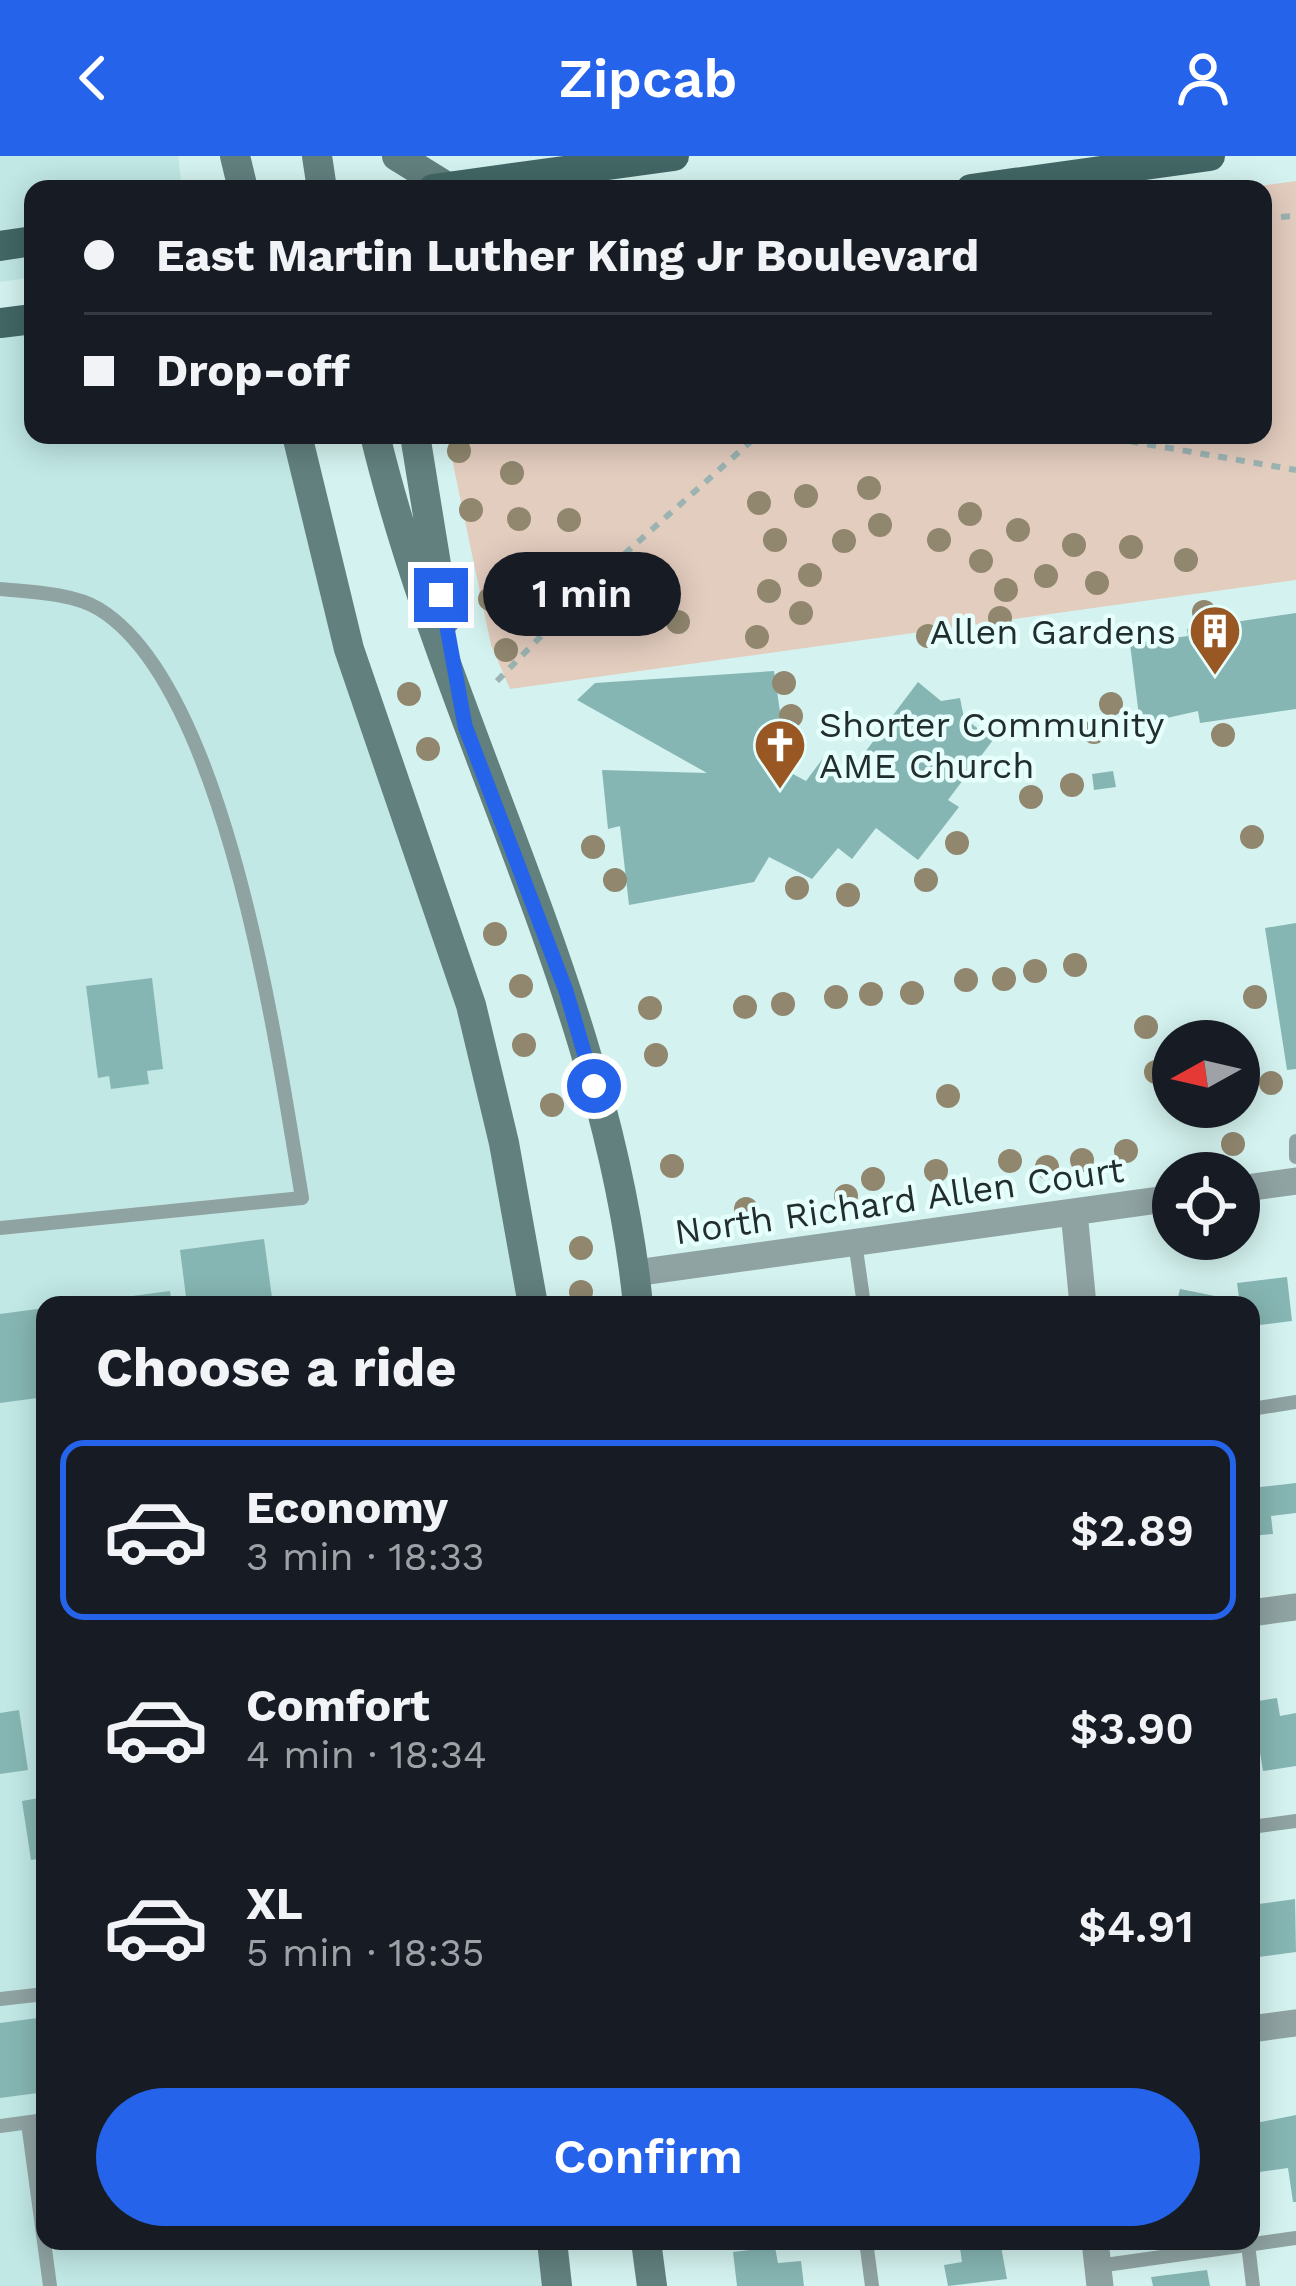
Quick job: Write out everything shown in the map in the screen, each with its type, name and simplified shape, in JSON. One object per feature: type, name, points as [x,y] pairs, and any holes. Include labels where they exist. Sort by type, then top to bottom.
[{"type":"main road","points":[[397,156],[429,180]]},
{"type":"main road","points":[[498,180],[674,156]]},
{"type":"main road","points":[[1036,180],[1210,156]]},
{"type":"main road","points":[[299,444],[349,649],[471,1005],[531,1296]]},
{"type":"main road","points":[[377,444],[397,524],[465,726],[566,991],[615,1161],[637,1296]]},
{"type":"main road","points":[[417,444],[465,726]]},
{"type":"main road","points":[[552,2250],[557,2286]]},
{"type":"main road","points":[[647,2250],[652,2286]]},
{"type":"street","points":[[1260,1186],[1296,1180]]},
{"type":"street","name":"North Richard Allen Court","points":[[635,1273],[1152,1201]]},
{"type":"street","points":[[1074,1212],[1082,1296]]},
{"type":"street","points":[[1260,1612],[1296,1607]]},
{"type":"street","points":[[1260,2028],[1296,2023]]},
{"type":"lane","points":[[0,589],[41,592],[98,608],[142,650],[176,704],[226,826],[250,916],[302,1198],[0,1228]]},
{"type":"lane","points":[[1296,1141],[1296,1157]]},
{"type":"lane","points":[[855,1242],[863,1296]]},
{"type":"lane","points":[[1260,1408],[1296,1402]]},
{"type":"lane","points":[[1260,1826],[1296,1821]]},
{"type":"lane","points":[[0,1999],[36,1995]]},
{"type":"lane","points":[[0,2126],[36,2122]]},
{"type":"lane","points":[[28,2123],[36,2182]]},
{"type":"lane","points":[[1260,2243],[1296,2238]]},
{"type":"lane","points":[[45,2250],[50,2286]]},
{"type":"lane","points":[[867,2250],[872,2286]]},
{"type":"lane","points":[[1098,2264],[1204,2250]]},
{"type":"lane","points":[[1250,2250],[1253,2286]]},
{"type":"path","points":[[497,681],[601,574],[748,444]]},
{"type":"path","points":[[1146,444],[1296,470]]},
{"type":"shaded area","points":[[0,156],[178,156],[181,180],[24,180],[24,278],[0,282]]},
{"type":"shaded area","points":[[1296,181],[1296,580],[510,689],[491,645],[449,444],[1272,444],[1272,184]]},
{"type":"shaded area","points":[[24,320],[24,444],[300,444],[413,827],[531,1296],[36,1296],[36,2250],[553,2250],[557,2286],[0,2286],[0,323]]},
{"type":"building","name":"Allen Gardens","points":[[1296,613],[1296,709],[1200,723],[1198,711],[1140,724],[1130,644],[1188,636],[1187,629]]},
{"type":"building","name":"Shorter Community AME Church","points":[[774,671],[789,772],[806,781],[824,757],[847,776],[918,682],[941,701],[960,698],[964,718],[993,740],[948,800],[959,807],[918,860],[876,828],[852,859],[838,848],[812,879],[769,857],[754,882],[629,905],[620,826],[608,829],[602,770],[707,773],[577,700],[595,683]]},
{"type":"building","points":[[1113,771],[1116,787],[1094,790],[1092,774]]},
{"type":"building","points":[[1296,923],[1296,1069],[1287,1070],[1265,928]]},
{"type":"building","points":[[152,978],[163,1069],[147,1071],[149,1084],[111,1089],[109,1076],[98,1078],[86,986]]},
{"type":"building","points":[[264,1239],[272,1296],[186,1296],[180,1250]]},
{"type":"building","points":[[1287,1277],[1292,1321],[1260,1325],[1260,1296],[1239,1296],[1237,1283]]},
{"type":"building","points":[[1180,1289],[1215,1296],[1178,1296]]},
{"type":"building","points":[[170,1291],[171,1296],[132,1296]]},
{"type":"building","points":[[36,1309],[36,1398],[0,1403],[0,1314]]},
{"type":"building","points":[[1296,1483],[1296,1513],[1271,1516],[1273,1534],[1260,1535],[1260,1487]]},
{"type":"building","points":[[1277,1698],[1280,1716],[1296,1713],[1296,1766],[1263,1771],[1260,1701]]},
{"type":"building","points":[[19,1710],[28,1770],[0,1774],[0,1713]]},
{"type":"building","points":[[36,1799],[36,1859],[31,1860],[22,1801]]},
{"type":"building","points":[[1295,1899],[1296,1952],[1260,1957],[1260,1904]]},
{"type":"building","points":[[36,2018],[36,2093],[0,2098],[0,2023]]},
{"type":"building","points":[[1296,2115],[1296,2202],[1288,2168],[1260,2172],[1260,2122]]},
{"type":"building","points":[[776,2250],[778,2263],[801,2261],[804,2286],[737,2286],[733,2252]]},
{"type":"building","points":[[960,2250],[1002,2250],[1007,2279],[948,2286],[944,2265],[962,2262]]},
{"type":"building","points":[[1207,2270],[1210,2286],[1153,2286],[1151,2277]]},
{"type":"place","name":"Allen Gardens","points":[[1215,677]]},
{"type":"place","name":"Shorter Community AME Church","points":[[780,791]]},
{"type":"route","points":[[441,595],[465,726],[566,991],[594,1086]]}]
